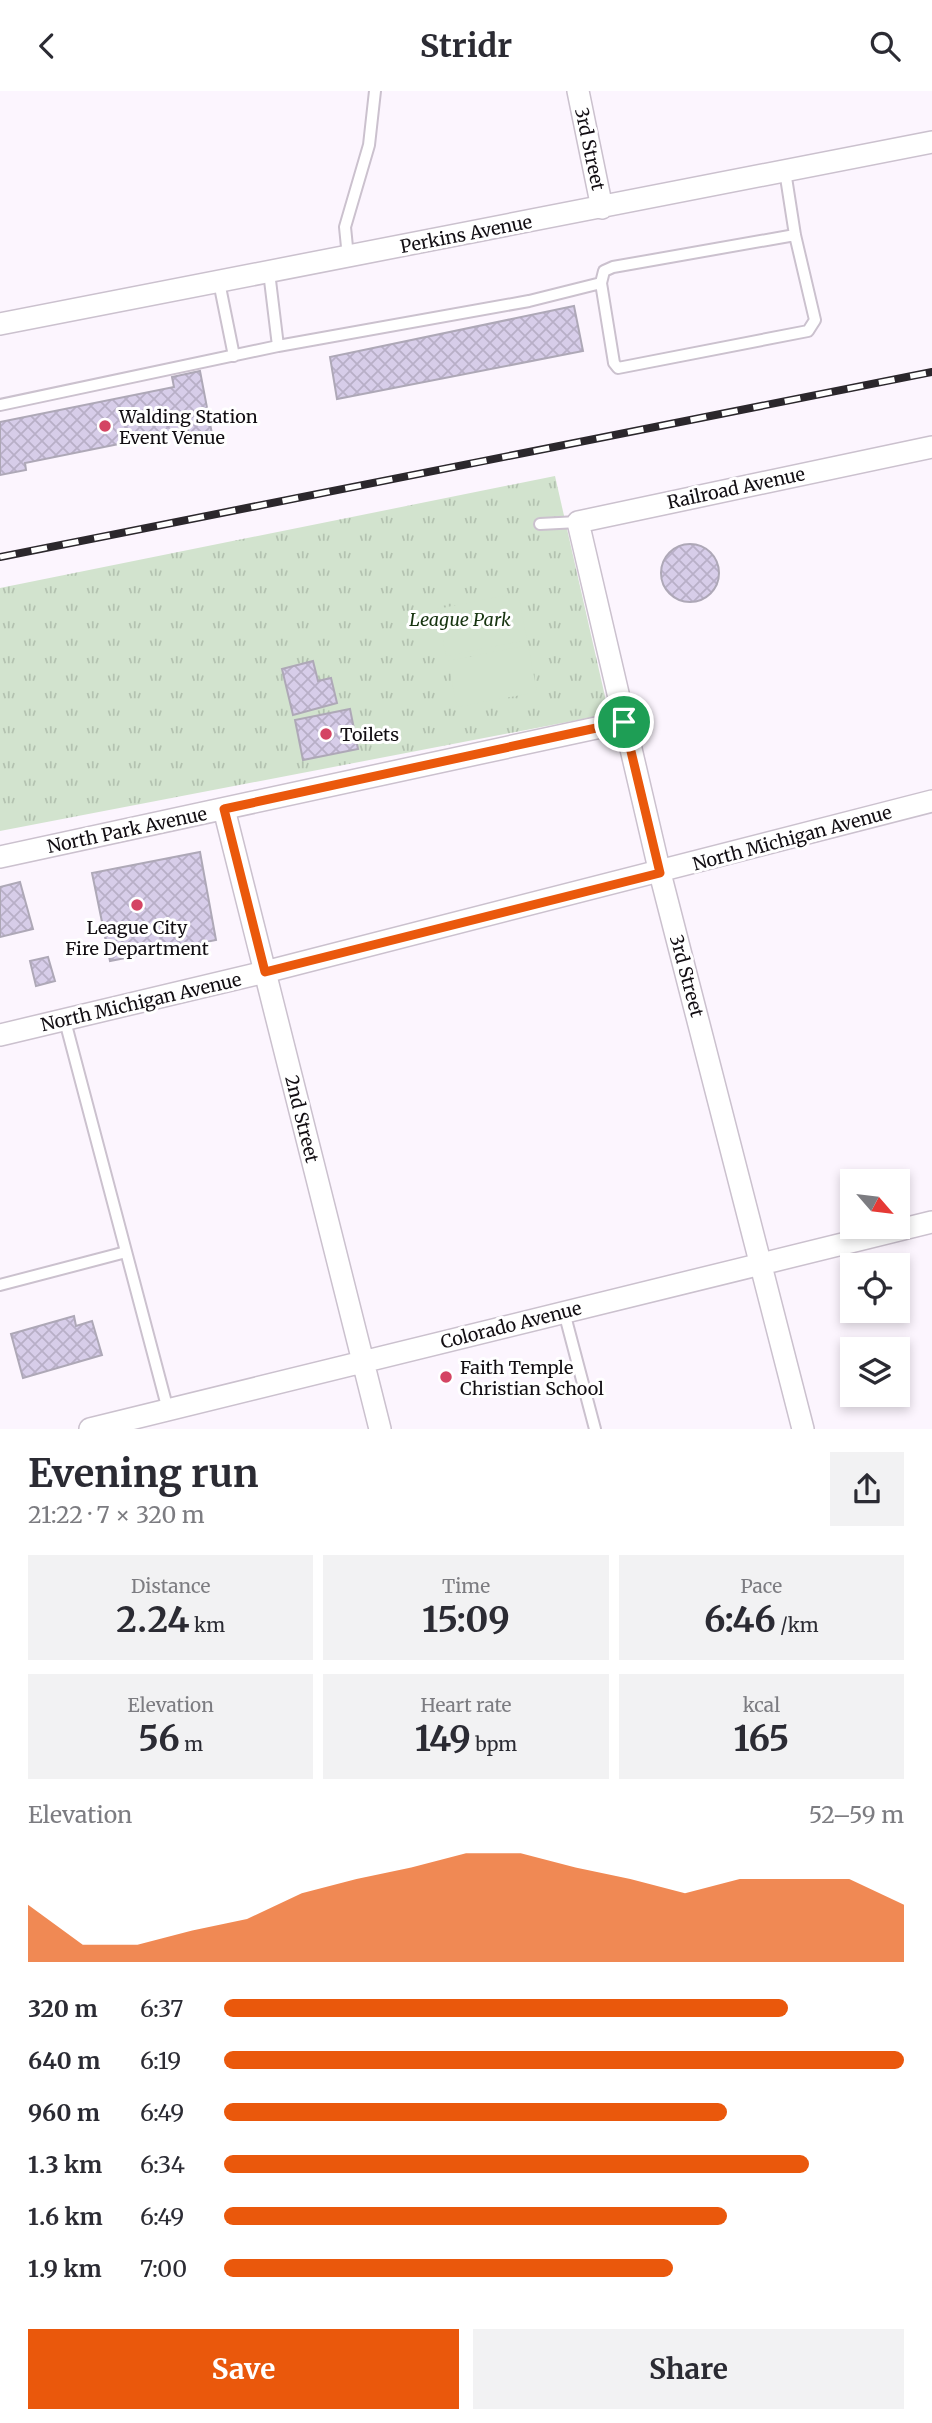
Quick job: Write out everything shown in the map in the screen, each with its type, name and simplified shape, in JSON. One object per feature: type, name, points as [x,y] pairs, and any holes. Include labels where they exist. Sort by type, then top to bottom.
[{"type":"street","name":"3rd Street","points":[[578,91],[602,208]]},
{"type":"street","name":"Perkins Avenue","points":[[0,324],[932,142]]},
{"type":"street","name":"Railroad Avenue","points":[[578,522],[932,447]]},
{"type":"street","name":"3rd Street","points":[[578,522],[660,873],[803,1429]]},
{"type":"street","name":"North Park Avenue","points":[[0,857],[624,722]]},
{"type":"street","name":"North Michigan Avenue","points":[[0,1035],[660,873],[932,801]]},
{"type":"street","name":"2nd Street","points":[[224,809],[380,1429]]},
{"type":"street","name":"Colorado Avenue","points":[[90,1429],[932,1222]]},
{"type":"lane","points":[[348,257],[345,227],[369,145],[375,91]]},
{"type":"lane","points":[[785,171],[795,235],[815,320],[808,331],[618,368],[614,363],[601,282],[604,271],[613,267],[795,235]]},
{"type":"lane","points":[[269,272],[278,346]]},
{"type":"lane","points":[[219,282],[234,356]]},
{"type":"lane","points":[[0,405],[278,346],[529,301],[601,282]]},
{"type":"lane","name":"Railroad Avenue","points":[[540,524],[578,522]]},
{"type":"lane","points":[[65,1021],[168,1410]]},
{"type":"lane","points":[[0,1285],[126,1252]]},
{"type":"lane","points":[[564,1312],[595,1429]]},
{"type":"green space","name":"League Park","points":[[555,476],[609,714],[0,831],[0,588]]},
{"type":"green space","points":[[518,593],[527,640],[446,656],[437,609]]},
{"type":"green space","points":[[528,645],[537,692],[457,707],[448,661]]},
{"type":"building","points":[[574,306],[583,351],[337,399],[330,357]]},
{"type":"building","name":"Walding Station Event Venue","points":[[200,371],[212,434],[190,438],[188,430],[25,463],[26,470],[0,475],[0,422],[174,387],[172,377]]},
{"type":"building","points":[[690,544],[701,546],[714,557],[719,573],[717,584],[706,597],[690,602],[679,600],[666,589],[661,573],[663,562],[674,549]]},
{"type":"building","points":[[313,661],[318,681],[331,678],[337,703],[293,715],[282,669]]},
{"type":"building","name":"Toilets","points":[[350,709],[358,749],[303,760],[295,720]]},
{"type":"building","points":[[200,852],[216,940],[110,961],[92,873]]},
{"type":"building","points":[[20,882],[33,929],[0,937],[0,887]]},
{"type":"building","points":[[48,957],[55,981],[36,986],[30,961]]},
{"type":"building","points":[[74,1316],[76,1326],[92,1321],[102,1355],[23,1378],[11,1334]]},
{"type":"railway","points":[[0,557],[932,372]]},
{"type":"place","name":"Walding Station Event Venue","points":[[105,426]]},
{"type":"place","name":"Toilets","points":[[326,734]]},
{"type":"place","name":"League City Fire Department","points":[[137,905]]},
{"type":"place","name":"Faith Temple Christian School","points":[[446,1377]]},
{"type":"route","points":[[624,722],[660,873],[265,972],[224,809],[624,722]]}]
